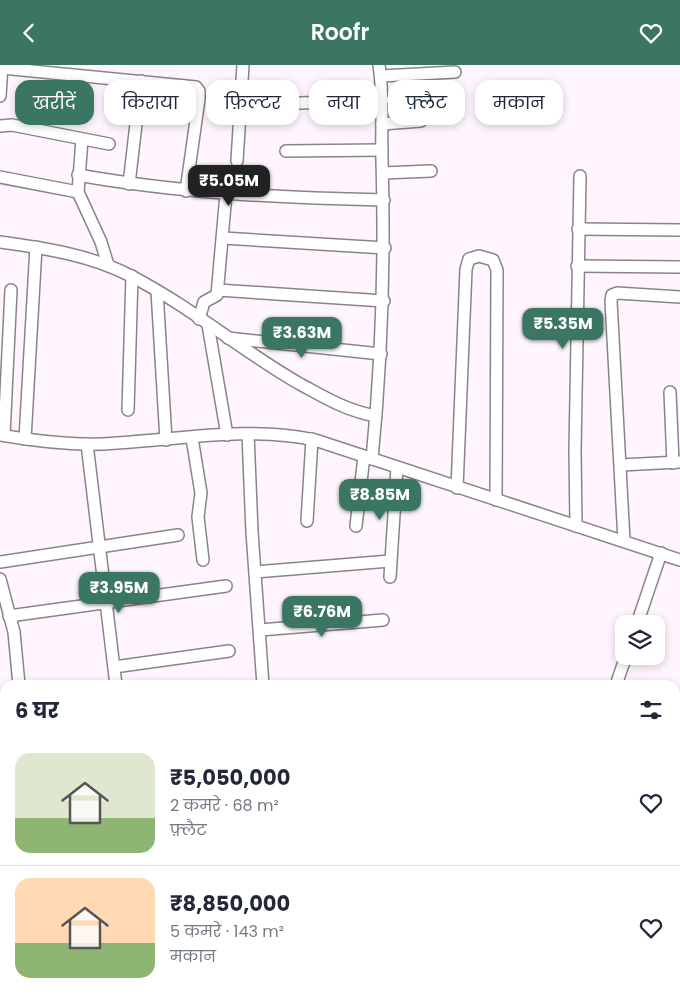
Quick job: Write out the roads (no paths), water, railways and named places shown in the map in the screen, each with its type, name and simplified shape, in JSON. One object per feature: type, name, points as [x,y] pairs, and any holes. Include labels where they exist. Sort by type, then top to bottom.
[{"type":"street","points":[[237,161],[243,65]]},
{"type":"street","points":[[0,96],[2,67],[131,80]]},
{"type":"street","points":[[356,526],[376,416],[384,301],[383,101],[380,70],[455,72]]},
{"type":"street","points":[[196,89],[199,91],[196,114]]},
{"type":"street","points":[[299,103],[383,101]]},
{"type":"street","points":[[382,124],[388,124]]},
{"type":"street","points":[[0,125],[12,125],[109,144]]},
{"type":"street","points":[[129,184],[136,125]]},
{"type":"street","points":[[186,191],[195,125]]},
{"type":"street","points":[[82,139],[78,192],[102,241],[108,265]]},
{"type":"street","points":[[286,151],[382,150]]},
{"type":"street","points":[[383,173],[431,171]]},
{"type":"street","points":[[78,175],[186,191],[384,200]]},
{"type":"street","points":[[576,526],[577,266],[580,175]]},
{"type":"street","points":[[0,177],[78,192]]},
{"type":"street","points":[[226,194],[218,290],[214,299],[204,301],[204,322],[227,435]]},
{"type":"street","points":[[578,229],[680,230]]},
{"type":"street","points":[[223,238],[385,248]]},
{"type":"street","points":[[0,242],[60,251],[108,265],[132,276],[338,406],[376,416]]},
{"type":"street","points":[[24,439],[36,247]]},
{"type":"street","points":[[458,488],[466,269],[468,259],[479,256],[493,261],[497,270],[496,500]]},
{"type":"street","points":[[577,266],[680,267]]},
{"type":"street","points":[[128,410],[132,276]]},
{"type":"street","points":[[11,290],[2,435],[67,445],[166,440],[248,433],[291,435],[312,439],[680,560]]},
{"type":"street","points":[[218,290],[384,301]]},
{"type":"street","points":[[157,291],[166,440]]},
{"type":"street","points":[[624,541],[612,295],[617,293],[680,297]]},
{"type":"street","points":[[226,337],[381,354]]},
{"type":"street","points":[[621,465],[677,463],[670,393]]},
{"type":"street","points":[[248,433],[263,680]]},
{"type":"street","points":[[192,438],[201,493],[198,517],[203,560]]},
{"type":"street","points":[[307,521],[312,439]]},
{"type":"street","points":[[86,444],[115,680]]},
{"type":"street","points":[[390,577],[397,467]]},
{"type":"street","points":[[0,562],[178,535]]},
{"type":"street","points":[[640,615],[661,553]]},
{"type":"street","points":[[255,571],[390,561]]},
{"type":"street","points":[[0,579],[16,647],[19,680]]},
{"type":"street","points":[[10,617],[226,586]]},
{"type":"street","points":[[260,630],[383,621]]},
{"type":"street","points":[[114,667],[229,651]]},
{"type":"street","points":[[618,680],[623,665]]}]
